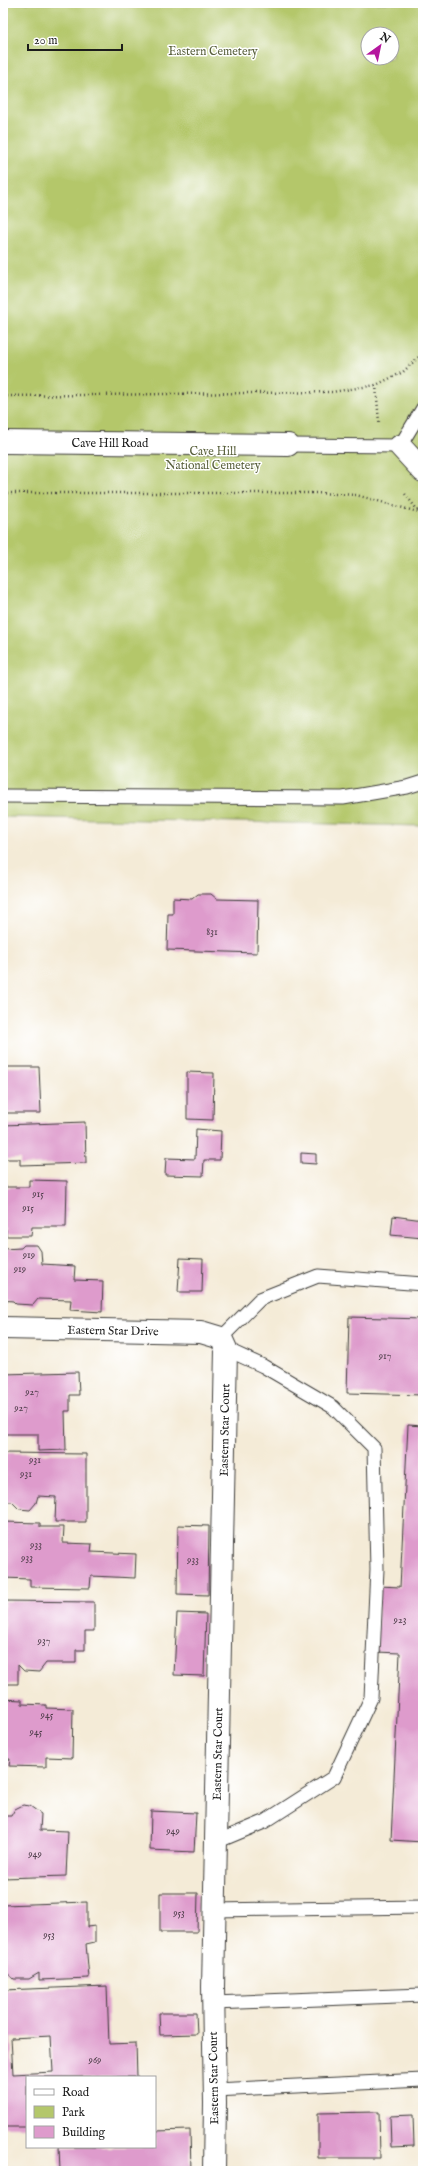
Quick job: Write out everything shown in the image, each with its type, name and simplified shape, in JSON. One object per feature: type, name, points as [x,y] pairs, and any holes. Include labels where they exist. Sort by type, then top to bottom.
[{"type":"street","name":"Cave Hill Road","points":[[3,442],[288,445]]},
{"type":"street","points":[[400,446],[423,471]]},
{"type":"street","name":"Eastern Star Drive","points":[[3,1328],[201,1332],[224,1343]]},
{"type":"street","name":"Eastern Star Court","points":[[214,2171],[214,1910],[224,1343]]},
{"type":"lane","points":[[288,445],[400,446],[423,408]]},
{"type":"lane","points":[[3,796],[343,798],[407,787],[423,782]]},
{"type":"lane","points":[[216,1842],[264,1822],[334,1777],[371,1698],[377,1569],[374,1448],[333,1407],[224,1343],[260,1298],[318,1276],[423,1284]]},
{"type":"lane","points":[[214,1910],[423,1907]]},
{"type":"lane","points":[[213,2003],[423,1995]]},
{"type":"lane","points":[[215,2090],[423,2080]]},
{"type":"path","points":[[3,396],[332,392],[376,385],[403,372],[423,353]]},
{"type":"path","points":[[3,493],[316,493],[356,495],[418,512]]},
{"type":"green space","name":"Cave Hill National Cemetery","points":[[3,3],[423,3],[423,826],[3,817]]},
{"type":"building","points":[[198,894],[211,894],[217,899],[258,900],[257,953],[167,950],[168,914],[173,914],[173,898],[192,899]]},
{"type":"building","points":[[3,1067],[39,1067],[41,1113],[3,1113]]},
{"type":"building","points":[[187,1072],[214,1073],[213,1120],[187,1119]]},
{"type":"building","points":[[85,1122],[86,1163],[20,1165],[20,1159],[3,1159],[3,1125]]},
{"type":"building","points":[[196,1129],[221,1131],[220,1160],[204,1160],[203,1176],[165,1175],[166,1158],[195,1159]]},
{"type":"building","points":[[301,1153],[316,1154],[316,1164],[301,1163]]},
{"type":"building","points":[[29,1180],[67,1181],[66,1227],[32,1227],[31,1236],[6,1236],[6,1229],[3,1229],[3,1187],[29,1187]]},
{"type":"building","points":[[393,1216],[423,1220],[423,1238],[391,1235]]},
{"type":"building","points":[[24,1245],[37,1245],[41,1251],[42,1264],[75,1266],[74,1280],[103,1281],[102,1312],[70,1310],[71,1300],[38,1299],[33,1305],[16,1304],[13,1301],[3,1300],[3,1249],[21,1248]]},
{"type":"building","points":[[180,1258],[203,1259],[202,1292],[178,1292]]},
{"type":"building","points":[[349,1317],[423,1319],[423,1395],[347,1393]]},
{"type":"building","points":[[78,1372],[79,1395],[70,1395],[70,1411],[65,1411],[66,1450],[38,1451],[38,1434],[3,1434],[3,1374]]},
{"type":"building","points":[[408,1425],[423,1426],[423,1842],[391,1840],[400,1653],[376,1652],[379,1586],[400,1587]]},
{"type":"building","points":[[3,1453],[86,1454],[86,1522],[55,1522],[56,1497],[38,1496],[36,1503],[30,1510],[19,1509],[12,1502],[3,1502]]},
{"type":"building","points":[[3,1522],[40,1523],[40,1527],[64,1527],[63,1543],[92,1544],[91,1552],[136,1554],[135,1578],[91,1576],[90,1588],[30,1587],[30,1579],[3,1578]]},
{"type":"building","points":[[178,1525],[209,1526],[208,1595],[177,1594]]},
{"type":"building","points":[[4,1601],[94,1602],[94,1631],[85,1631],[85,1650],[76,1650],[76,1663],[46,1663],[39,1672],[24,1671],[18,1665],[18,1684],[3,1684]]},
{"type":"building","points":[[177,1613],[206,1614],[204,1676],[174,1675]]},
{"type":"building","points":[[3,1699],[22,1700],[22,1704],[46,1705],[46,1708],[73,1709],[72,1758],[46,1757],[46,1767],[9,1766],[10,1759],[3,1759]]},
{"type":"building","points":[[23,1805],[30,1806],[41,1814],[40,1830],[68,1831],[66,1876],[3,1878],[3,1816],[11,1816],[15,1809]]},
{"type":"building","points":[[151,1811],[196,1813],[194,1852],[150,1850]]},
{"type":"building","points":[[160,1893],[198,1893],[197,1932],[160,1932]]},
{"type":"building","points":[[87,1902],[87,1927],[95,1926],[95,1942],[86,1944],[89,1978],[39,1980],[39,1973],[29,1979],[14,1979],[7,1973],[3,1973],[3,1905]]},
{"type":"building","points":[[107,1986],[109,2044],[136,2043],[137,2076],[26,2076],[26,2127],[3,2127],[3,1990]],"holes":[[[51,2036],[53,2072],[13,2074],[11,2038]]]},
{"type":"building","points":[[159,2013],[196,2013],[197,2034],[160,2035]]},
{"type":"building","points":[[379,2112],[380,2158],[318,2158],[318,2113]]},
{"type":"building","points":[[413,2115],[414,2146],[391,2147],[390,2116]]},
{"type":"building","points":[[190,2130],[191,2171],[60,2171],[59,2148],[156,2148],[156,2131]]},
{"type":"park label","name":"Eastern Cemetery","points":[[213,51]]}]
